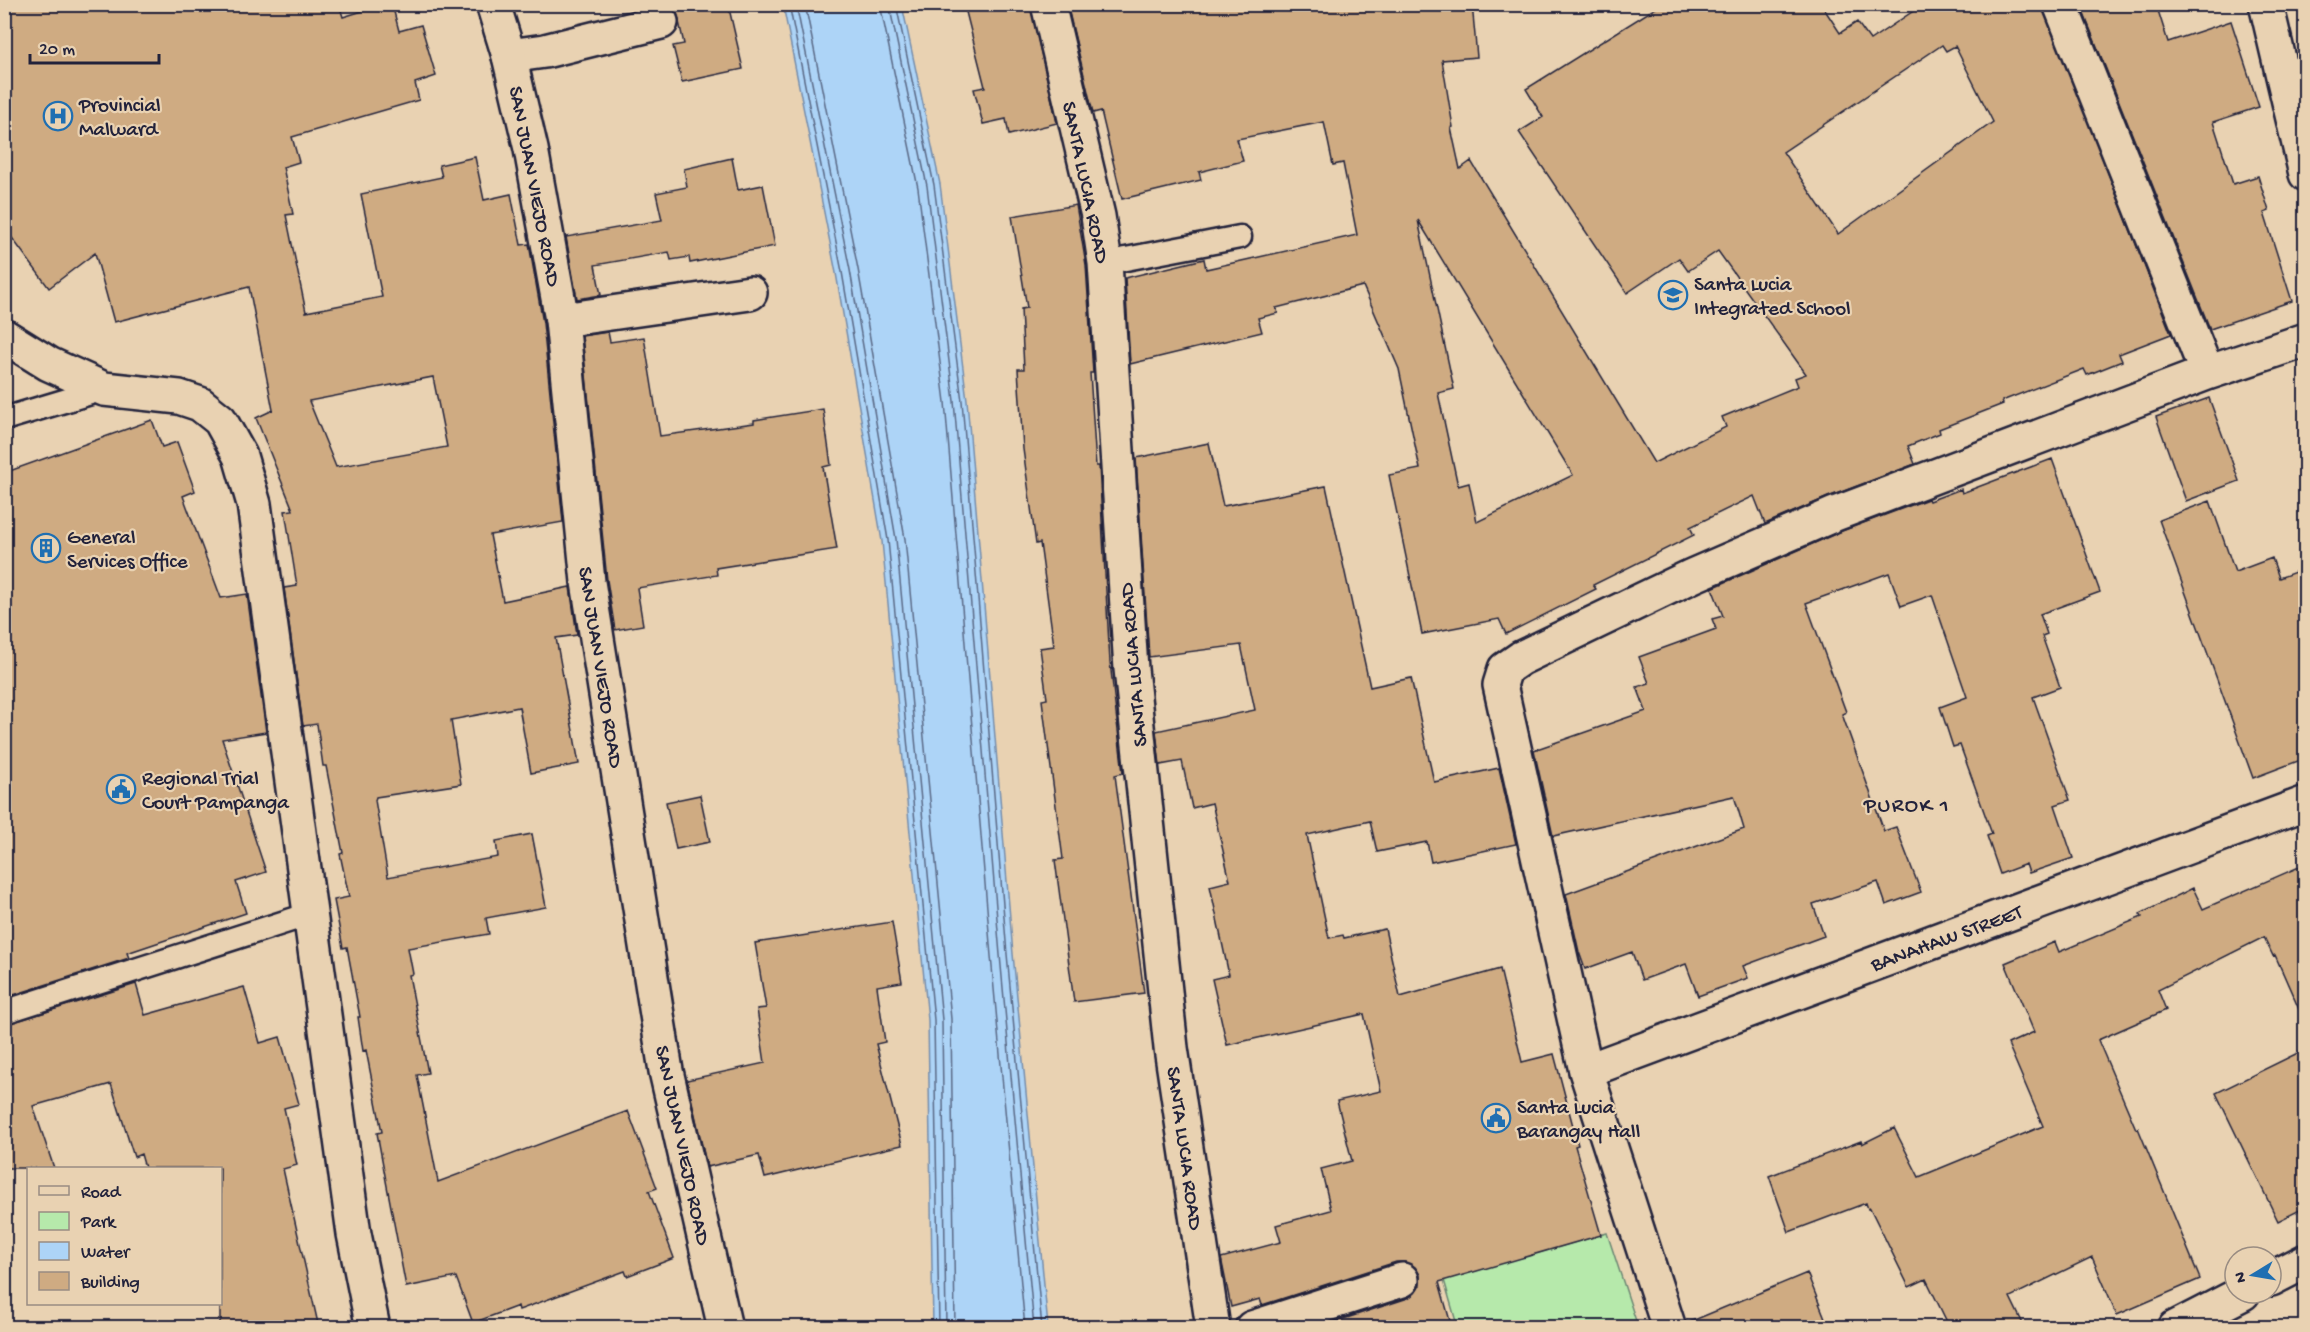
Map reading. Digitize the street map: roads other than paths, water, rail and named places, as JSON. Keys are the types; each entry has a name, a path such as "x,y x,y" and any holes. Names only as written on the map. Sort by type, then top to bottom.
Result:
{"street":[{"name":"SAN JUAN VIEJO ROAD","path":"493,4 509,56 531,149 562,320 588,582 664,1059 725,1328"},
{"name":"SANTA LUCIA ROAD","path":"1048,4 1098,216 1105,262 1131,669 1171,1048 1214,1328"},
{"path":"2060,4 2207,373"},
{"path":"2266,4 2306,174"},
{"path":"509,56 545,51 661,22"},
{"path":"562,320 750,293"},
{"path":"4,336 49,364 104,389 179,397 200,404 220,420 240,456 254,504 354,1234 374,1328"},
{"path":"1669,1328 1586,1071 1500,685 1505,669 1521,658 1692,576 1835,514 2207,373 2306,340"},
{"name":"BANAHAW STREET","path":"1586,1071 2306,803"},
{"path":"2283,1273 2306,1261"},
{"path":"1252,1328 1402,1280"},
{"path":"2175,1328 2223,1303"}],"lane":[{"path":"1105,262 1240,237"},
{"path":"4,419 104,389"},
{"path":"4,1012 310,914"}],"water":[{"path":"783,5 902,5 940,184 967,400 1013,954 1048,1327 933,1327 928,1020 882,541 836,273"}],"place":[{"name":"Provincial Malward","path":"58,116"},
{"name":"Santa Lucia Integrated School","path":"1673,295"},
{"name":"General Services Office","path":"46,548"},
{"name":"Regional Trial Court Pampanga","path":"121,789"},
{"name":"Santa Lucia Barangay Hall","path":"1496,1118"}],"district":[{"name":"PUROK 1","path":"1907,803"}]}
